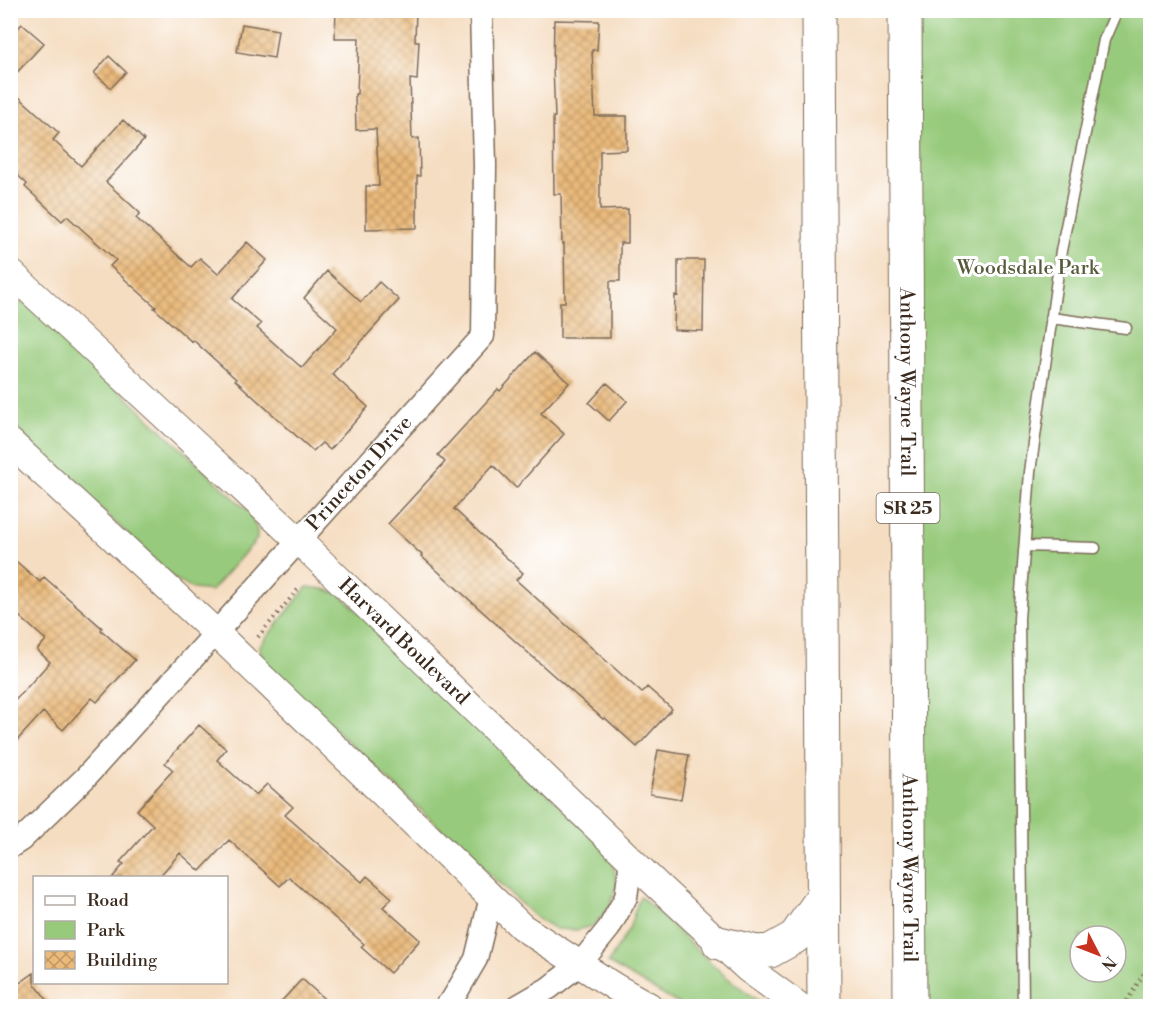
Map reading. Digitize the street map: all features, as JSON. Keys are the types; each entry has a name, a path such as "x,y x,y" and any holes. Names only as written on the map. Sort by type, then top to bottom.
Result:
{"highway":[{"path":"819,10 824,1006"},
{"name":"Anthony Wayne Trail","path":"905,10 910,1006"},
{"path":"720,943 757,952 770,951 795,937 823,897"}],"street":[{"name":"Princeton Drive","path":"10,847 21,840 85,778 483,336 485,165 481,10"},
{"name":"Harvard Boulevard","path":"10,272 299,541 720,943 748,969 799,1006"},
{"path":"10,442 216,633 522,927 615,987 649,1006"},
{"path":"518,1006 549,988 580,964 609,928 626,897 631,860"},
{"path":"446,1006 476,959 491,897"}],"lane":[{"path":"1023,1006 1020,619 1030,472 1061,251 1104,40 1117,10"},
{"path":"1052,318 1126,328"},
{"path":"1025,546 1095,548"}],"path":[{"path":"257,638 299,588"},
{"path":"1124,1006 1150,963"}],"green space":[{"name":"Woodsdale Park","path":"904,11 1150,11 1150,1006 910,1006"},
{"path":"10,299 28,305 249,512 257,530 257,539 211,591 193,589 176,580 11,424"},
{"path":"307,587 324,589 341,595 611,854 617,883 610,906 594,925 578,930 556,929 536,918 265,664 259,647"},
{"path":"640,896 725,976 765,1006 682,1006 608,963 629,929"}],"building":[{"path":"336,10 416,10 415,41 419,41 417,80 410,79 412,139 419,138 420,176 417,176 417,228 366,229 366,186 379,186 376,129 356,130 355,94 357,94 359,38 335,38"},
{"path":"554,20 599,21 597,50 592,50 595,116 627,116 627,150 600,151 600,210 628,209 628,243 620,243 620,281 610,281 610,338 560,338 560,302 565,302 564,243 562,244 561,194 554,194"},
{"path":"22,24 44,43 10,80 10,36"},
{"path":"242,24 278,30 274,58 237,52"},
{"path":"109,56 126,72 111,88 94,73"},
{"path":"10,89 59,133 53,140 81,166 123,120 144,140 106,182 140,213 136,218 191,267 200,258 218,274 247,242 267,260 232,299 261,324 257,328 302,368 337,328 304,298 327,271 361,302 379,282 399,300 332,374 368,407 330,450 322,443 313,451 110,266 116,260 67,216 62,221 25,187 27,184 10,168"},
{"path":"678,260 704,260 703,331 674,330 675,295 678,296"},
{"path":"535,352 569,383 541,413 564,434 516,488 493,465 454,509 523,573 516,580 642,693 647,687 672,709 637,747 525,650 388,524 445,462 438,455"},
{"path":"607,383 627,401 609,421 589,403"},
{"path":"10,556 40,582 44,577 135,660 97,702 92,698 63,730 43,712 10,748 10,706 50,662 37,650 46,640 10,608"},
{"path":"199,725 226,749 217,760 256,795 267,784 293,807 285,815 362,882 367,876 392,898 383,907 420,940 390,973 361,947 364,944 289,877 280,886 229,840 200,871 180,853 160,876 114,876 124,864 120,862 153,825 137,810 173,770 165,763"},
{"path":"658,750 689,755 681,799 650,794"},
{"path":"33,974 33,984 52,1006 10,1006 10,990"},
{"path":"302,979 332,1006 277,1006"}]}
